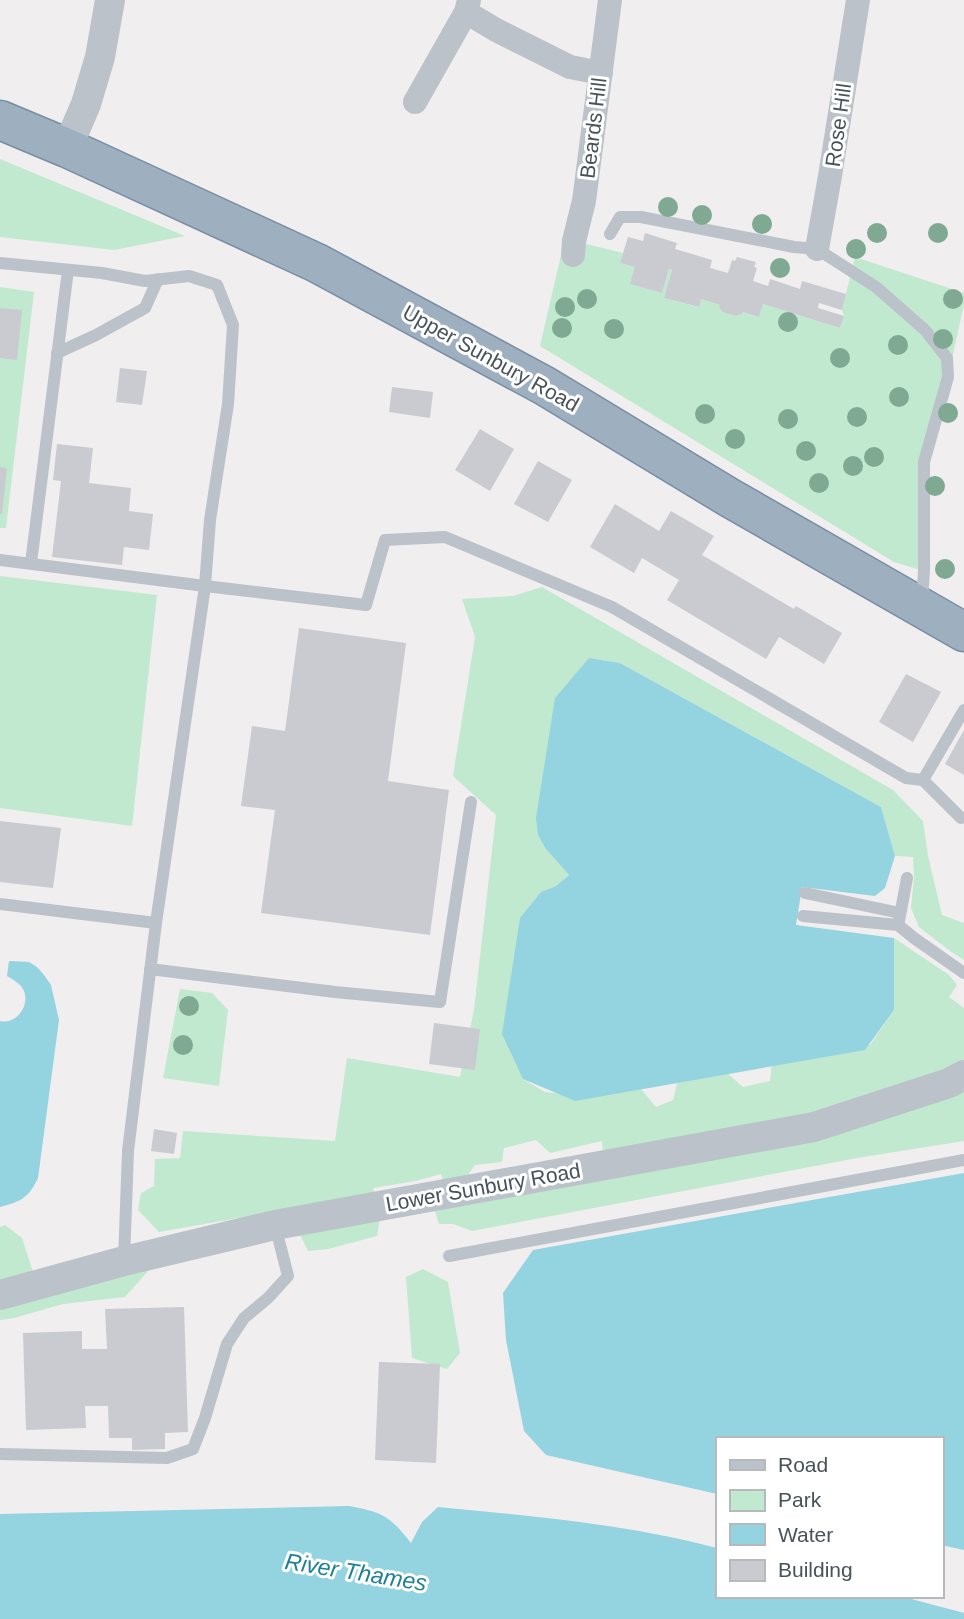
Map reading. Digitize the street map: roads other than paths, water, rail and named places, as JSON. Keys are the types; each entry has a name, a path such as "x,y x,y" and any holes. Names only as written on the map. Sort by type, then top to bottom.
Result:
{"highway":[{"name":"Upper Sunbury Road","path":"0,120 317,263 545,386 730,498 964,632"}],"street":[{"path":"67,148 90,92 100,57 110,0"},
{"name":"Beards Hill","path":"573,255 584,201 610,0"},
{"name":"Rose Hill","path":"817,249 858,0"},
{"path":"415,102 468,6 496,30 570,67 601,73"},
{"name":"Lower Sunbury Road","path":"0,1295 124,1261 275,1225 814,1128 948,1083 964,1075"}],"lane":[{"path":"610,234 620,217 641,217 794,247 817,249 876,287 925,330 947,358 948,377 923,461 924,571 921,608"},
{"path":"0,263 102,272 145,281 189,276 217,285 233,325 228,404 210,520 205,586 156,923 128,1151 124,1261"},
{"path":"31,563 68,270"},
{"path":"57,353 145,308 158,279"},
{"path":"0,560 366,605 386,540 446,537 612,607 906,778 923,780 961,818"},
{"path":"923,780 964,710"},
{"path":"150,969 440,1002 471,802"},
{"path":"899,919 907,878"},
{"path":"805,893 899,919 914,938 964,973"},
{"path":"0,904 156,923"},
{"path":"803,916 899,919"},
{"path":"449,1256 964,1160"},
{"path":"0,1454 167,1458 192,1449 205,1418 227,1344 244,1318 268,1298 288,1276 275,1225"}],"water":[{"path":"589,658 620,663 881,807 895,856 885,888 875,896 802,887 796,925 894,938 894,1010 865,1050 575,1101 523,1079 502,1034 520,918 541,892 556,886 569,875 546,849 538,835 536,818 555,698"},
{"path":"9,961 29,962 44,975 51,985 59,1020 38,1178 31,1191 23,1198 0,1207 0,1021 16,1017 25,1003 21,986 7,976"},
{"path":"964,1173 964,1550 943,1545 943,1437 716,1437 716,1494 546,1455 524,1431 506,1340 503,1293 533,1250"},
{"name":"River Thames","path":"349,1506 370,1511 391,1521 411,1543 422,1522 438,1507 508,1514 648,1533 716,1548 716,1598 908,1598 964,1613 964,1619 0,1619 0,1514"}]}
